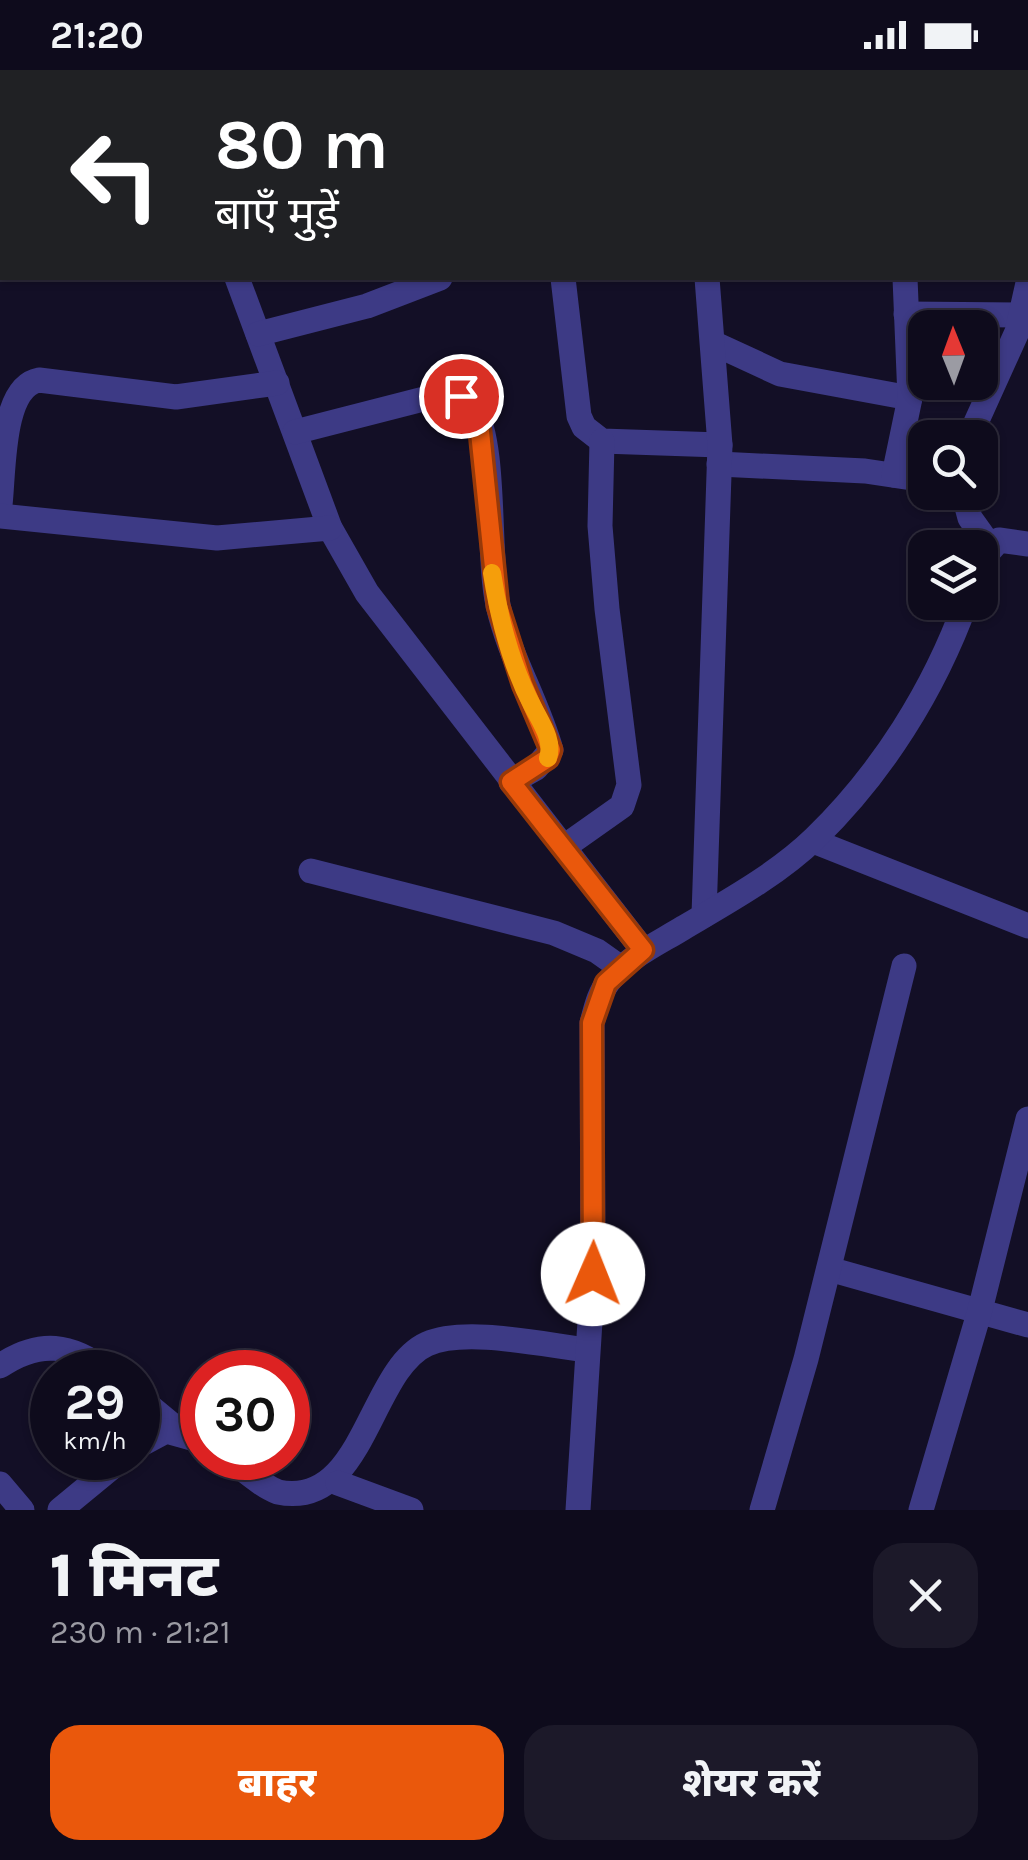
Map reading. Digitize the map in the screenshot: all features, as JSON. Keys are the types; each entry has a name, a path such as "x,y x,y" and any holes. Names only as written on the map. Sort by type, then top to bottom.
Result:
{"street":[{"path":"238,280 330,528 367,593 643,950"},
{"path":"258,334 367,306 435,280"},
{"path":"563,280 579,416 584,428 602,440 908,477"},
{"path":"704,916 720,454 707,280"},
{"path":"904,280 908,356"},
{"path":"977,420 1022,315 1028,283"},
{"path":"906,314 1022,315"},
{"path":"713,343 780,374 908,398"},
{"path":"0,505 11,414 16,393 27,382 39,380 176,397 277,383"},
{"path":"295,432 447,393 461,396 476,412 490,496 498,606 523,684 551,750 548,758 511,782"},
{"path":"894,475 910,400"},
{"path":"564,847 622,806 629,785 601,542 602,440"},
{"path":"0,516 218,538 330,528"},
{"path":"998,542 1028,544"},
{"path":"573,1506 593,1274 592,1023 606,983 643,950 704,916 813,841 902,731 935,674 958,620"},
{"path":"813,841 1028,926"},
{"path":"311,871 554,933 598,951 621,968"},
{"path":"762,1510 829,1269 904,966"},
{"path":"921,1510 980,1310 1028,1119"},
{"path":"829,1269 1028,1325"},
{"path":"261,1480 280,1493 303,1498 338,1483 395,1376 411,1353 428,1344 478,1338 587,1350"},
{"path":"32,1350 69,1350"},
{"path":"0,1366 30,1351"},
{"path":"160,1415 178,1430"},
{"path":"160,1434 178,1430"},
{"path":"60,1510 96,1480"},
{"path":"338,1483 411,1510"},
{"path":"0,1484 22,1510"}],"slow traffic":[{"path":"492,573 516,663 551,750 548,758"}],"route":[{"path":"461,396 476,412 480,432 490,496 492,574 498,606 523,684 551,750 536,768 511,782 643,950 606,983 592,1023 593,1274"}]}
